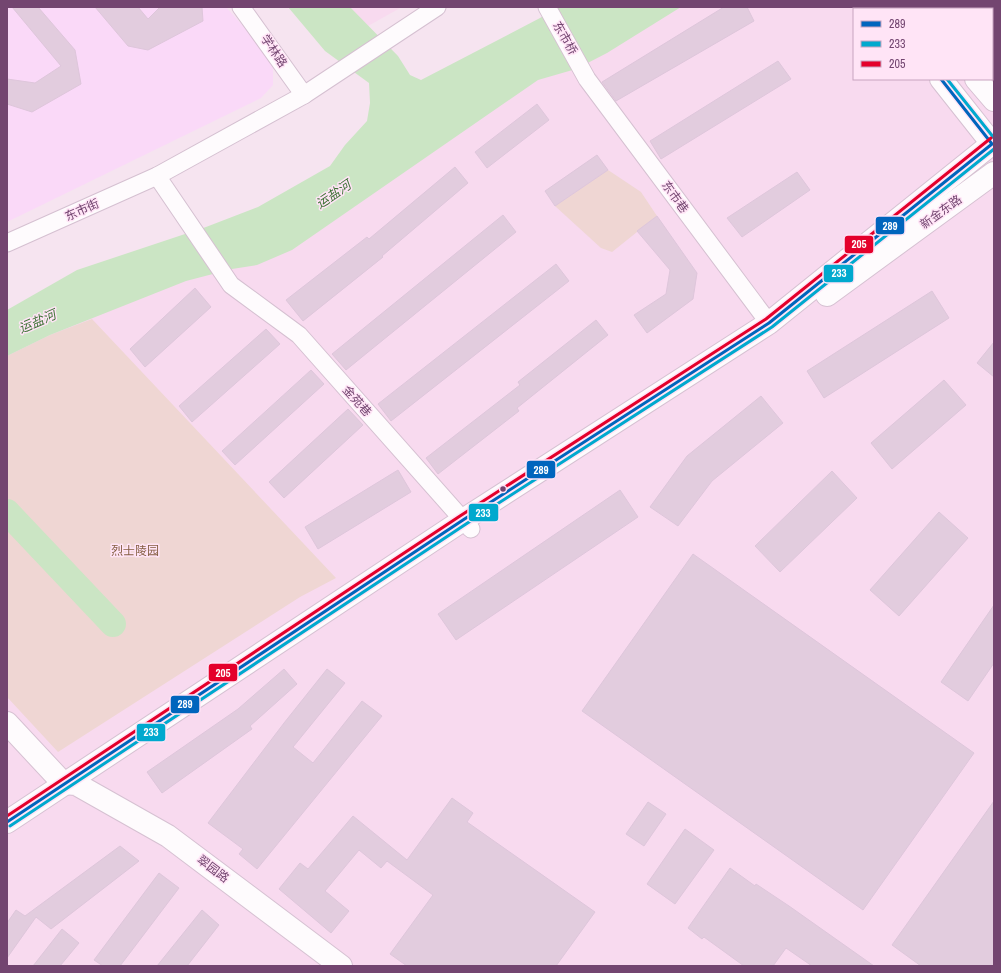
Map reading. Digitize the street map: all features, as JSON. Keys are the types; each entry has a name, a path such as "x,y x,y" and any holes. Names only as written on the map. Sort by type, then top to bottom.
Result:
{"main road":[{"path":"941,80 993,144"},
{"path":"977,80 994,100"},
{"name":"新金东路","path":"7,822 70,784 467,525 769,323 993,144"},
{"name":"新金东路","path":"467,525 774,333 994,173"},
{"name":"翠园路","path":"7,723 70,784 168,836 341,966"},
{"name":"新金东路","path":"7,833 70,784"}],"street":[{"name":"学林路","path":"242,7 304,96"},
{"name":"东市街","path":"7,243 157,176 304,96 381,43 437,7"},
{"name":"东市桥","path":"547,7 583,69"},
{"name":"东市巷","path":"583,69 592,85 769,323"},
{"name":"金苑巷","path":"157,176 231,285 299,335 467,525"}],"shaded area":[{"path":"7,7 226,7 250,34 273,67 273,85 261,98 7,222"},
{"path":"350,7 402,7 368,26"},
{"path":"614,7 994,7 994,966 7,966 7,324 272,215"}],"green space":[{"path":"608,170 641,192 657,216 612,252 601,248 555,206"},
{"name":"烈士陵园","path":"92,319 336,578 300,597 58,752 7,697 7,356 50,335"}],"water":[{"name":"运盐河","path":"288,7 350,7 398,56 410,75 421,80 540,18 557,7 681,7 607,53 576,69 538,80 292,250 257,265 232,269 186,281 50,335 7,356 7,310 77,270 206,227 258,207 330,166 345,145 367,121 370,103 369,83 325,51"}],"building":[{"path":"12,7 38,7 75,50 81,84 32,112 7,104 7,79 35,83 61,66"},
{"path":"95,7 138,7 148,19 160,7 202,7 203,21 148,50 128,46"},
{"path":"724,7 747,7 754,21 616,101 602,82"},
{"path":"778,61 791,79 661,159 650,141"},
{"path":"537,104 549,120 487,168 475,152"},
{"path":"597,155 608,170 555,206 545,191"},
{"path":"455,167 468,183 382,256 383,257 303,321 286,300 367,237 369,239"},
{"path":"797,172 810,190 742,237 727,218"},
{"path":"503,215 516,232 346,370 332,354"},
{"path":"657,216 697,273 693,299 647,333 634,315 666,294 670,270 637,231"},
{"path":"556,264 569,281 391,421 378,404"},
{"path":"195,288 211,307 145,367 130,349"},
{"path":"932,291 949,318 824,398 807,371"},
{"path":"596,320 608,335 517,408 519,411 438,474 426,458 520,385 518,382"},
{"path":"266,329 280,344 192,422 179,406"},
{"path":"994,342 994,377 977,363"},
{"path":"311,370 324,384 235,465 222,451"},
{"path":"944,380 966,405 892,469 871,443"},
{"path":"761,396 783,423 712,481 678,526 650,507 687,456"},
{"path":"348,409 363,425 284,498 269,482"},
{"path":"398,470 411,492 318,549 305,527"},
{"path":"832,471 857,498 780,572 755,546"},
{"path":"620,490 638,517 456,640 438,614"},
{"path":"939,512 968,538 899,616 870,590"},
{"path":"693,554 974,753 863,910 582,711"},
{"path":"994,605 994,663 968,701 941,682"},
{"path":"284,669 297,684 250,726 252,729 162,793 147,772 238,709"},
{"path":"327,669 345,683 293,747 313,763 362,701 382,716 257,869 239,854 243,849 208,823"},
{"path":"452,798 473,813 467,822 595,912 556,966 407,966 390,954 433,895 387,861 381,868 359,850 325,891 349,911 331,933 279,889 300,863 308,869 353,816 407,860"},
{"path":"994,801 994,966 921,966 892,945"},
{"path":"648,802 666,814 644,846 626,834"},
{"path":"685,829 714,850 675,904 647,884"},
{"path":"120,846 139,861 51,929 36,917 7,958 7,923 16,910 25,916"},
{"path":"730,868 755,886 756,884 789,906 874,966 812,966 786,948 773,966 744,966 704,937 702,939 688,928"},
{"path":"159,873 179,888 120,966 103,966 94,960"},
{"path":"202,910 219,925 187,966 157,966"},
{"path":"62,929 79,943 60,966 33,966"}],"waterway":[{"path":"7,512 113,624"}],"transit line":[{"name":"289","path":"7,822 463,520 769,323 992,144 942,80"},
{"name":"233","path":"948,80 994,138"},
{"name":"205","path":"7,816 460,516 766,319 991,138"},
{"name":"233","path":"10,826 466,524 772,327 994,149"}]}
